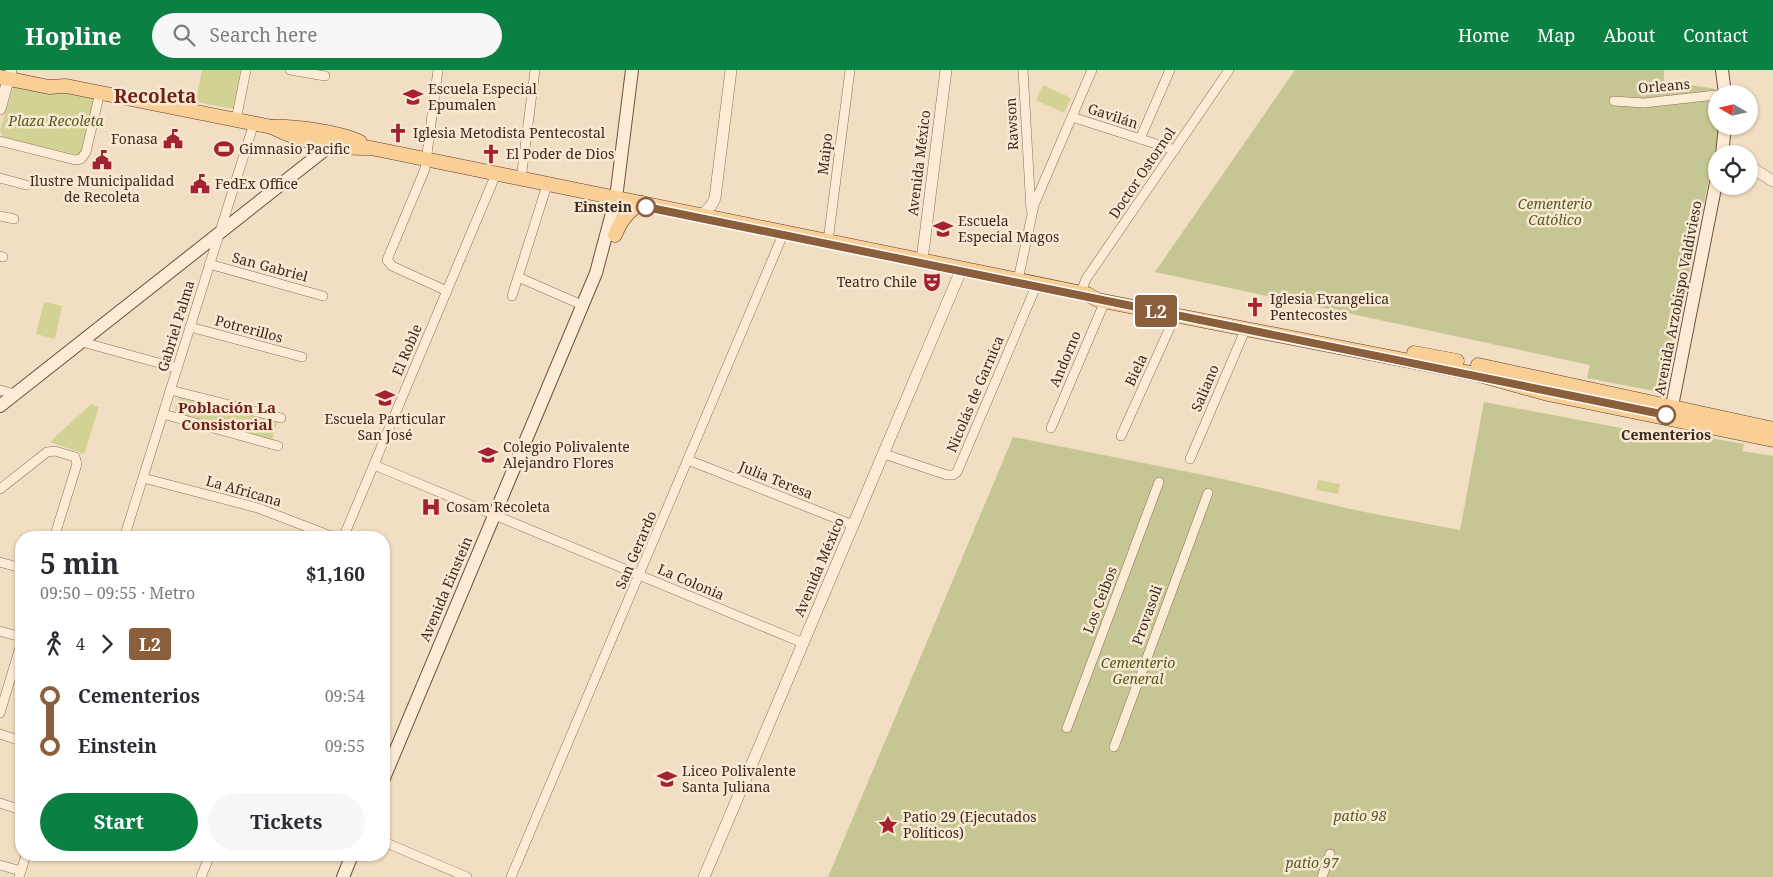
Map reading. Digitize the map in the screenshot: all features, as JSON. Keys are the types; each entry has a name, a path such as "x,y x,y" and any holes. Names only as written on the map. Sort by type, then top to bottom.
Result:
{"main road":[{"path":"616,198 632,70"},
{"path":"1722,70 1724,85"},
{"path":"6,75 51,78 66,86 272,127 288,126 337,140 355,140 371,148 427,160 1084,293 1105,301 1476,374 1535,391 1773,429"},
{"path":"0,406 218,236 337,140"},
{"name":"Avenida Arzobispo Valdivieso","path":"1671,413 1714,195"},
{"name":"Avenida Einstein","path":"596,273 609,252 615,235 618,215 616,198"},
{"name":"Avenida Einstein","path":"390,764 596,273 616,198"},
{"path":"615,235 625,216 642,203"},
{"path":"1084,293 1100,292 1468,364 1671,413 1773,440"},
{"path":"343,877 350,861"}],"street":[{"path":"236,120 246,70"},
{"path":"290,70 325,76"},
{"path":"438,70 427,160 387,260 392,266 447,291"},
{"path":"521,179 535,70"},
{"path":"700,215 712,205 715,198 731,70"},
{"name":"Maipo","path":"828,241 850,70"},
{"name":"Avenida México","path":"922,260 946,70"},
{"name":"Rawson","path":"1023,70 1031,215"},
{"path":"1018,280 1031,215 1092,70"},
{"path":"1140,139 1170,70"},
{"name":"Doctor Ostornol","path":"1084,293 1086,279 1229,70"},
{"path":"0,109 6,75"},
{"path":"0,141 79,160 86,152 100,92"},
{"name":"Orleans","path":"1614,101 1644,103 1708,96"},
{"name":"Gavilán","path":"1072,117 1174,150"},
{"name":"Gabriel Palma","path":"126,531 254,123"},
{"path":"1758,172 1773,181"},
{"name":"El Roble","path":"346,531 496,174"},
{"path":"1029,176 1039,180 1045,179"},
{"path":"0,178 26,185"},
{"path":"512,296 547,185"},
{"path":"715,198 719,214 724,220"},
{"path":"0,216 14,219"},
{"name":"San Gerardo","path":"511,877 784,232"},
{"name":"San Gabriel","path":"209,264 323,296"},
{"name":"Avenida México","path":"704,877 962,268"},
{"path":"518,277 582,306"},
{"name":"Nicolás de Garnica","path":"884,454 947,475 953,475 957,472 1037,284"},
{"name":"Andorno","path":"1051,428 1105,301"},
{"name":"Biela","path":"1121,436 1176,314"},
{"name":"Potrerillos","path":"190,327 302,357"},
{"name":"Saliano","path":"1190,459 1246,328"},
{"path":"82,342 177,368"},
{"path":"0,390 15,394"},
{"path":"170,390 281,418"},
{"path":"163,414 278,446"},
{"path":"0,489 47,452 55,451 77,459 56,531"},
{"name":"Julia Teresa","path":"688,460 853,525"},
{"name":"La Colonia","path":"374,465 803,643"},
{"name":"La Africana","path":"143,478 258,508 318,531"},
{"name":"Los Ceibos","path":"1066,728 1159,482"},
{"name":"Provasoli","path":"1114,747 1208,493"},
{"path":"0,562 15,566"},
{"path":"0,631 15,635"},
{"path":"0,713 15,664"},
{"path":"0,734 15,739"},
{"path":"0,803 15,808"},
{"path":"390,845 466,877"},
{"path":"1322,877 1330,854"},
{"path":"0,865 20,874 24,861"},
{"path":"201,877 208,861"}],"green space":[{"path":"202,70 242,70 234,109 196,102"},
{"name":"Cementerio Católico","path":"1295,70 1664,70 1664,81 1708,88 1708,135 1718,135 1716,145 1708,145 1708,184 1664,393 1587,378 1590,365 1155,272"},
{"name":"Plaza Recoleta","path":"19,85 95,99 83,151 79,155 3,138 0,130 13,88"},
{"path":"1043,85 1071,98 1064,113 1036,100"},
{"path":"44,302 62,306 55,339 36,334"},
{"path":"180,393 278,419 272,440 174,413"},
{"name":"Cementerio General","path":"1484,402 1647,433 1675,437 1677,432 1744,444 1742,451 1773,456 1773,877 828,877 1013,437 1223,479 1359,511 1460,530"},
{"path":"91,404 99,407 84,454 50,442"},
{"path":"1318,480 1340,484 1338,494 1316,490"}],"metro line":[{"name":"L2","path":"646,207 1666,415"}],"place":[{"name":"Escuela Especial Epumalen","path":"413,97"},
{"name":"Iglesia Metodista Pentecostal","path":"398,133"},
{"name":"Fonasa","path":"173,139"},
{"name":"Gimnasio Pacific","path":"224,149"},
{"name":"El Poder de Dios","path":"491,154"},
{"name":"Ilustre Municipalidad de Recoleta","path":"102,160"},
{"name":"FedEx Office","path":"200,184"},
{"name":"Einstein","path":"646,207"},
{"name":"Escuela Especial Magos","path":"943,229"},
{"name":"Teatro Chile","path":"932,282"},
{"name":"Iglesia Evangelica Pentecostes","path":"1255,307"},
{"name":"Escuela Particular San José","path":"385,398"},
{"name":"Cementerios","path":"1666,415"},
{"name":"Colegio Polivalente Alejandro Flores","path":"488,455"},
{"name":"Cosam Recoleta","path":"431,507"},
{"name":"Liceo Polivalente Santa Juliana","path":"667,779"},
{"name":"Patio 29 (Ejecutados Políticos)","path":"888,825"}],"district":[{"name":"Recoleta","path":"155,96"},
{"name":"Población La Consistorial","path":"227,416"}],"park label":[{"name":"patio 98","path":"1360,816"},
{"name":"patio 97","path":"1312,863"}]}
